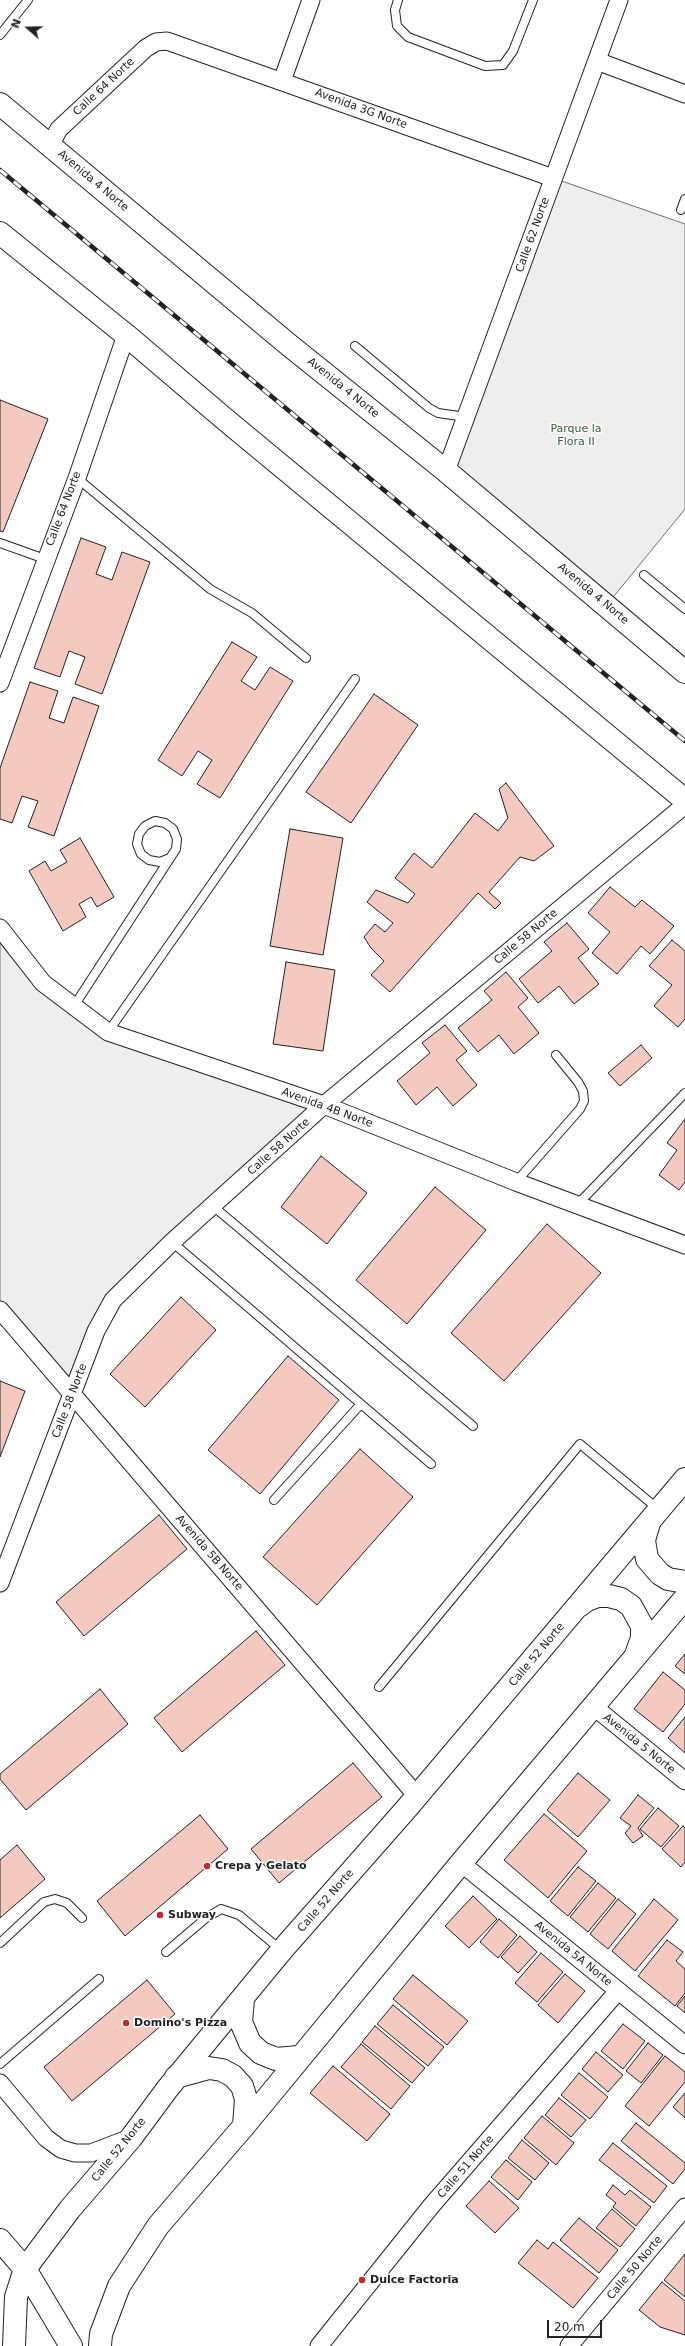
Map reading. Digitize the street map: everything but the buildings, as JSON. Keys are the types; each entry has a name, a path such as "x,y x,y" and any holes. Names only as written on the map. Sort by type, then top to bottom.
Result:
{"main road":[{"name":"Avenida 4 Norte","path":"0,104 289,345 446,471 685,672"},
{"path":"0,233 126,335 227,421 685,800"},
{"name":"Calle 52 Norte","path":"14,2346 16,2297 25,2269 70,2209 131,2138 176,2077 243,1999 282,1950 418,1796 685,1478"},
{"path":"654,1516 644,1540 648,1559 660,1574 668,1579 685,1582"},
{"path":"577,1608 587,1600 598,1596 621,1599 631,1606 640,1621 642,1638 633,1659"},
{"path":"100,2346 101,2334 119,2286 137,2255 158,2226 244,2126 299,2057 460,1863 685,1598"},
{"path":"243,1999 240,2022 250,2043 261,2053 276,2059 299,2057"},
{"path":"176,2077 208,2068 222,2070 233,2076 242,2086 246,2099 244,2126"},
{"path":"0,2240 25,2269 71,2346"}],"street":[{"path":"282,80 311,0"},
{"name":"Calle 62 Norte","path":"446,471 619,0"},
{"name":"Avenida 3G Norte","path":"168,41 282,80 553,178"},
{"name":"Calle 64 Norte","path":"50,145 59,130 146,48 156,42 168,41"},
{"path":"597,62 685,94"},
{"name":"Calle 64 Norte","path":"0,683 45,559 77,478 126,335"},
{"name":"Calle 58 Norte","path":"0,1583 96,1331 113,1300 172,1242 214,1206 324,1105 685,805"},
{"name":"Avenida 4B Norte","path":"0,928 43,983 108,1032 324,1105 516,1182 685,1245"},
{"name":"Avenida 5B Norte","path":"0,1310 418,1796"},
{"name":"Avenida 5 Norte","path":"593,1706 685,1781"},
{"name":"Avenida 5A Norte","path":"460,1863 685,2044"},
{"name":"Calle 51 Norte","path":"319,2346 432,2205 618,1991"},
{"path":"0,2083 46,2138 61,2149 76,2153 91,2153 131,2138"},
{"name":"Calle 50 Norte","path":"569,2346 685,2207"}],"lane":[{"path":"0,35 28,0"},
{"path":"398,0 395,10 397,26 408,37 485,66 503,65 513,51 533,0"},
{"path":"681,210 685,199"},
{"path":"355,346 429,408 438,412 466,417"},
{"path":"77,478 210,589 252,613 306,658"},
{"path":"0,543 45,559"},
{"path":"644,575 685,609"},
{"path":"108,1032 355,679"},
{"path":"74,1006 176,849 177,839 174,829 165,823 155,821 145,826 139,834 137,844 141,854 150,860 160,862 170,858 176,849"},
{"path":"516,1182 580,1109 584,1101 583,1091 578,1082 556,1055"},
{"path":"578,1204 685,1093"},
{"path":"214,1206 473,1426"},
{"path":"172,1242 360,1405 431,1464"},
{"path":"274,1500 360,1405"},
{"path":"379,1687 580,1444 654,1516"},
{"path":"0,1943 44,1902 55,1899 67,1903 82,1918"},
{"path":"166,1952 206,1918 221,1909 239,1915 282,1950"},
{"path":"0,2064 99,1979"}],"green space":[{"name":"Parque la Flora II","path":"553,178 685,224 685,509 606,606 446,471"},
{"path":"0,928 43,983 108,1032 324,1105 113,1300 73,1394 0,1310"}],"railway":[{"path":"0,170 685,741"}],"place":[{"name":"Crepa y Gelato","path":"207,1866"},
{"name":"Subway","path":"160,1915"},
{"name":"Domino's Pizza","path":"126,2023"},
{"name":"Dulce Factoria","path":"362,2280"}]}
